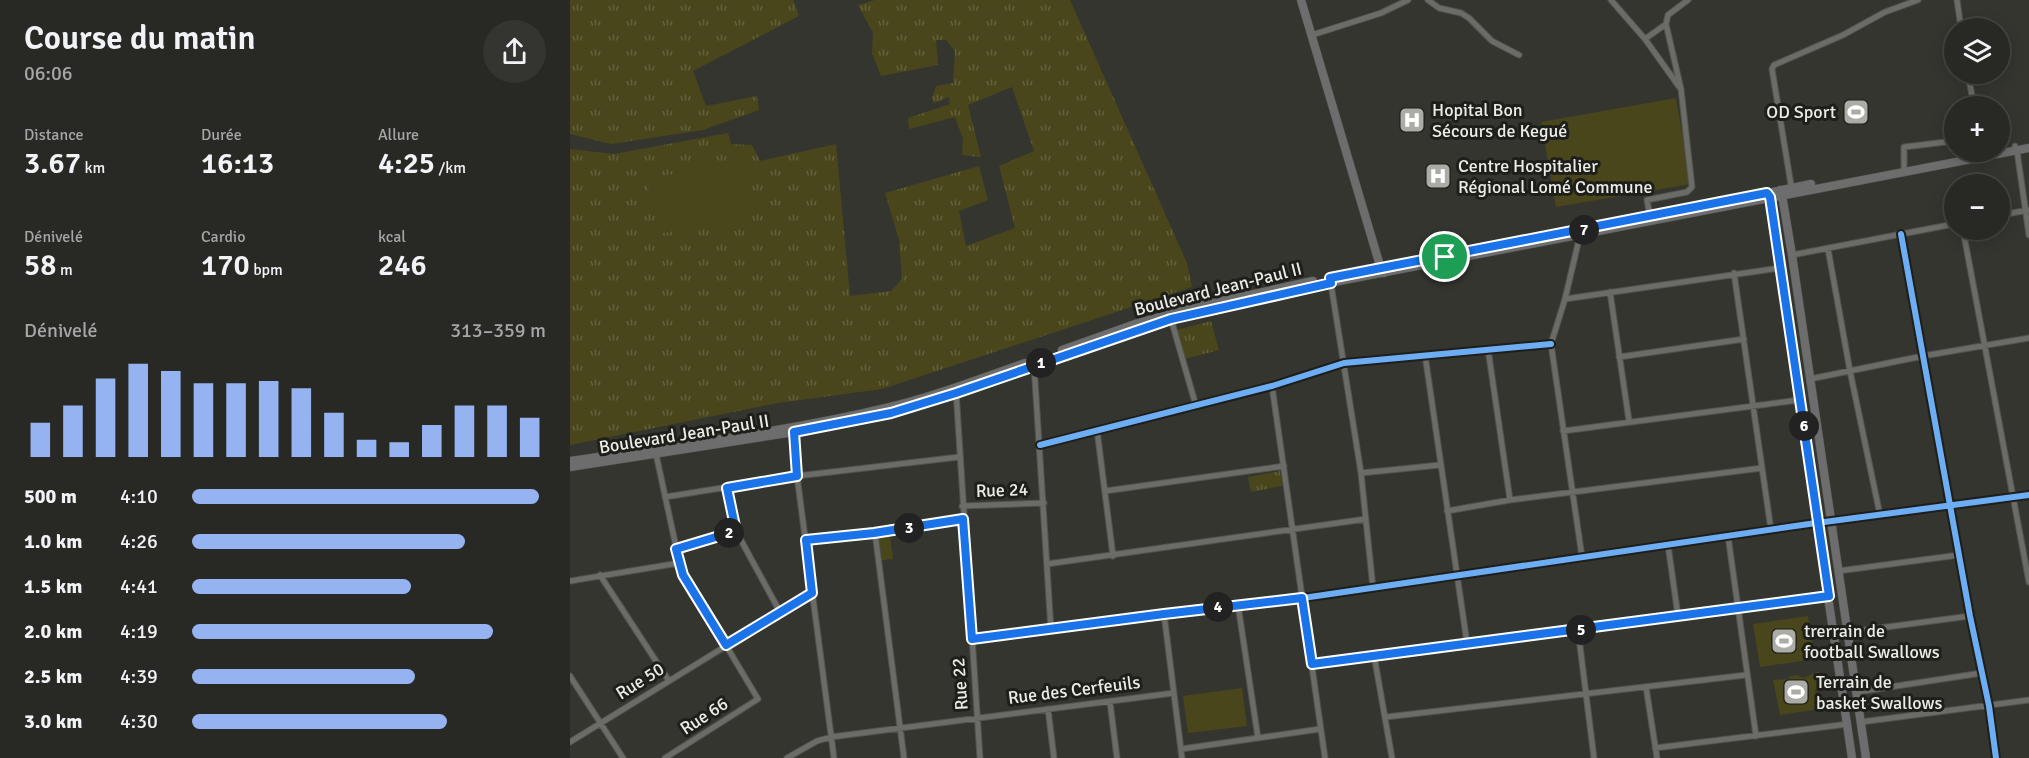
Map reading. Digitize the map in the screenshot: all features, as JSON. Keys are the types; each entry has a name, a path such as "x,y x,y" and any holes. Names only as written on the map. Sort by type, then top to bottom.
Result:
{"main road":[{"path":"1301,0 1382,271"},
{"name":"Boulevard Jean-Paul II","path":"1792,190 2029,144"},
{"name":"Boulevard Jean-Paul II","path":"2010,148 2029,148"},
{"name":"Boulevard Jean-Paul II","path":"1382,271 1650,216 1781,193 1944,160"},
{"path":"1781,193 1849,632 1866,758"},
{"path":"1769,195 1852,758"},
{"name":"Boulevard Jean-Paul II","path":"570,467 794,432 891,413 1138,322 1199,306 1580,235 1769,195"},
{"name":"Boulevard Jean-Paul II","path":"570,461 800,426 885,408 956,390 1171,319 1330,280"}],"street":[{"path":"1312,35 1381,13 1408,0"},
{"path":"1428,0 1439,8 1461,13 1492,41 1519,55"},
{"path":"1611,0 1645,39 1681,89"},
{"path":"1650,216 1647,200 1687,192 1692,187 1681,89 1666,24 1668,15 1689,0"},
{"path":"1792,190 1772,69 1774,64 1843,34 1885,12 1918,0"},
{"path":"1957,0 1960,18"},
{"path":"1645,39 1666,24"},
{"path":"1904,167 1904,147 1944,142"},
{"path":"2016,148 2029,235"},
{"path":"2010,213 2027,210"},
{"path":"1792,255 1944,226"},
{"path":"1901,234 1970,616 1989,706 1996,758"},
{"path":"1580,235 1565,299 1551,344 1582,557"},
{"path":"1965,240 2029,582"},
{"path":"1828,249 1850,371 1880,515"},
{"path":"1565,299 1780,268"},
{"path":"1734,273 1771,530"},
{"path":"1330,280 1361,473 1373,588"},
{"path":"1610,292 1629,422"},
{"path":"1171,319 1196,406"},
{"path":"1810,379 1923,356 2029,338"},
{"path":"1619,357 1744,339"},
{"path":"1040,445 1272,386 1344,363 1551,344"},
{"path":"1488,349 1510,500"},
{"path":"1425,355 1467,643"},
{"path":"1034,365 1051,630"},
{"path":"1272,386 1325,758"},
{"name":"Rue 22","path":"956,390 980,758"},
{"path":"1563,431 1800,400"},
{"path":"1098,430 1113,556"},
{"path":"794,432 797,476 834,758"},
{"path":"656,454 683,575 726,645"},
{"path":"665,497 797,476 959,457"},
{"path":"1361,473 1440,465"},
{"path":"1106,491 1284,466"},
{"path":"1447,511 1510,500 1762,468"},
{"path":"727,488 736,531 780,612"},
{"path":"972,639 1302,598 2029,495"},
{"name":"Rue 24","path":"962,506 1044,503"},
{"path":"806,540 874,533 963,519"},
{"path":"1047,564 1366,519"},
{"path":"676,549 736,531"},
{"path":"874,533 904,758"},
{"path":"1728,536 1756,736"},
{"path":"1668,545 1678,616"},
{"path":"1839,572 1959,555"},
{"path":"570,581 679,563"},
{"path":"600,575 669,681"},
{"name":"Rue 50","path":"570,742 812,593"},
{"path":"1312,664 1829,596"},
{"path":"1238,605 1258,738"},
{"path":"1164,614 1182,758"},
{"path":"1849,632 1970,616"},
{"path":"1578,630 1594,758"},
{"name":"Rue 66","path":"665,758 758,699 726,645"},
{"path":"1374,656 1392,758"},
{"path":"1857,692 1982,673"},
{"path":"1386,717 1746,675"},
{"path":"570,676 623,758"},
{"path":"1646,687 1657,758"},
{"name":"Rue des Cerfeuils","path":"787,758 817,741 831,737 1174,693"},
{"path":"1861,722 2029,700"},
{"path":"1110,702 1117,758"},
{"path":"1048,709 1054,758"},
{"path":"1655,748 1848,724"},
{"path":"1181,749 1320,729"}],"green space":[{"path":"570,0 793,0 799,16 693,71 706,106 757,96 759,110 703,130 611,144 570,134"},
{"path":"875,0 1070,0 1187,263 1192,287 882,389 778,403 570,445 570,149 614,154 728,133 731,144 752,145 760,161 836,144 850,296 891,291 902,279 899,240 885,193 979,166 988,200 959,211 966,246 1015,228 999,166 1034,151 1012,87 968,105 981,157 962,155 963,139 955,117 909,129 908,118 950,104 949,97 934,103 932,98 936,86 953,83 955,51 946,40 936,40 938,65 881,76 872,53 873,33 858,5"},
{"path":"1676,98 1691,184 1556,207 1541,122"},
{"path":"746,160 757,215 658,234 647,179"},
{"path":"1211,321 1219,350 1184,359 1176,330"},
{"path":"1280,471 1282,486 1251,492 1248,477"},
{"path":"890,536 893,559 882,560 879,537"},
{"name":"trerrain de football Swallows","path":"1808,616 1815,659 1760,667 1753,624"},
{"name":"Terrain de basket Swallows","path":"1819,671 1819,686 1815,690 1819,709 1780,715 1773,680 1789,679 1790,676 1797,675 1803,678"},
{"path":"1242,688 1247,726 1188,733 1183,696"}],"cycle path":[{"path":"1901,234 1970,616 1989,706 1996,758"},
{"path":"1040,445 1272,386 1344,363 1551,344"},
{"path":"972,639 1303,598 1809,524 2029,495"}],"place":[{"name":"OD Sport","path":"1856,112"},
{"name":"Hopital Bon Sécours de Kegué","path":"1412,120"},
{"name":"Centre Hospitalier Régional Lomé Commune","path":"1438,176"},
{"name":"trerrain de football Swallows","path":"1784,641"},
{"name":"Terrain de basket Swallows","path":"1796,692"}],"route":[{"path":"1767,193 1770,197 1829,596 1312,664 1302,598 972,639 963,519 874,533 806,540 812,593 726,645 683,575 676,549 736,531 727,488 797,476 794,432 891,413 1171,319 1331,283 1330,278 1445,257 1767,193"}]}
